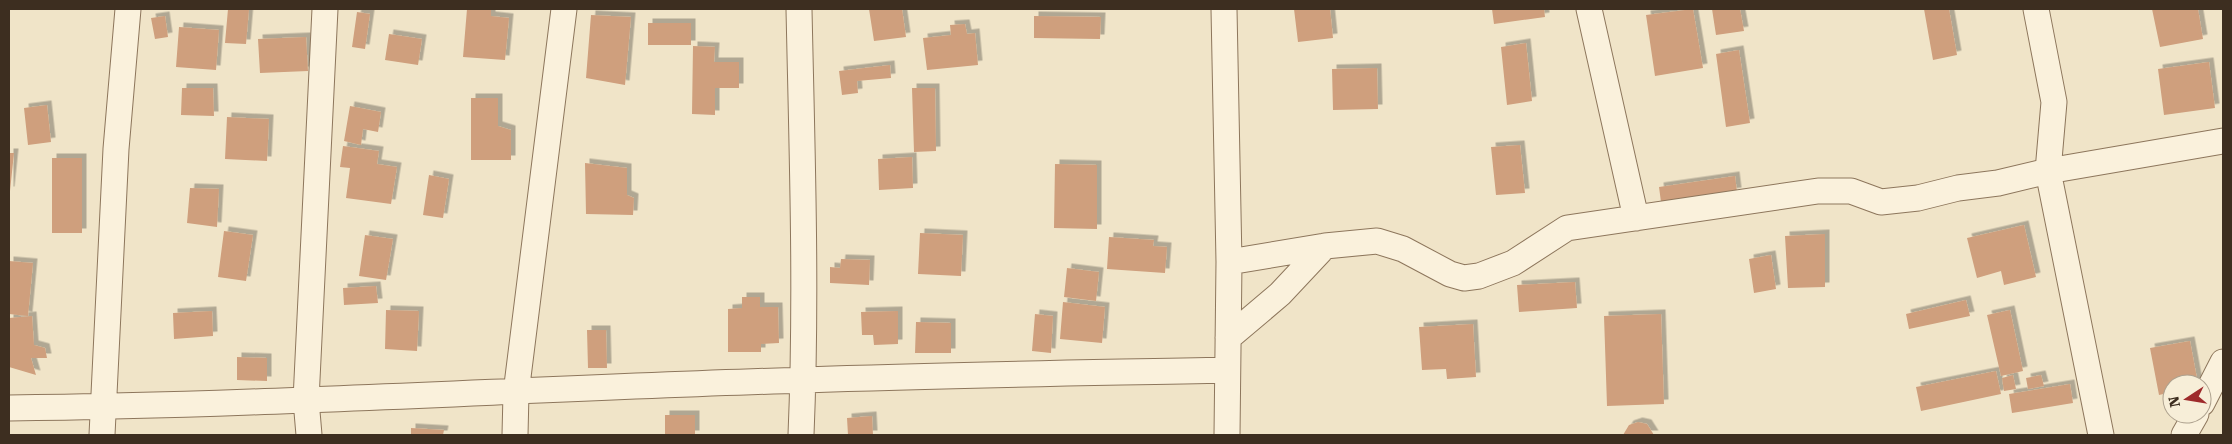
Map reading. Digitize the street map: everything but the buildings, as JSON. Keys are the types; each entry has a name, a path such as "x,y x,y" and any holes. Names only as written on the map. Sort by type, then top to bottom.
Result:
{"street":[{"path":"102,435 116,149 128,9"},
{"path":"309,435 306,400 325,9"},
{"path":"515,435 516,393 564,9"},
{"path":"798,9 803,169 804,380 801,435"},
{"path":"1224,9 1229,262 1227,435"},
{"path":"1589,9 1636,218"},
{"path":"2036,9 2054,102 2048,171 2101,435"},
{"path":"1229,262 1325,246 1377,241 1390,244 1450,274 1464,278 1479,276 1513,263 1567,228 1818,191 1851,191 1881,202 1918,198 1958,188 1998,183 2048,171 2223,141"},
{"path":"1228,338 1280,294 1325,246"},
{"path":"2212,383 2223,362"},
{"path":"9,408 104,407 516,393 804,380 1227,370"},
{"path":"2184,435 2190,424"}]}
